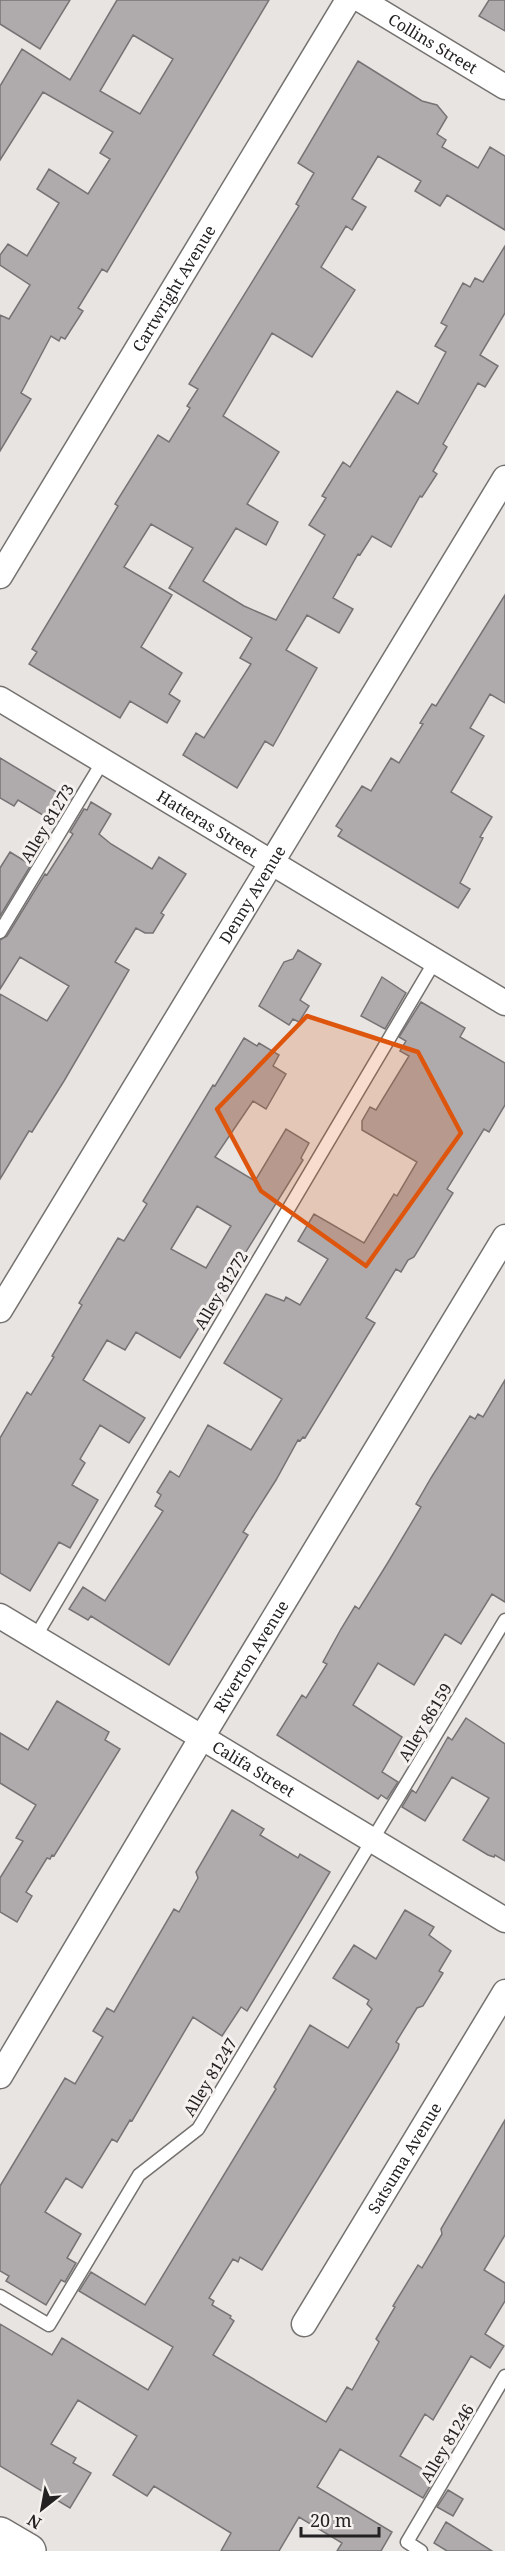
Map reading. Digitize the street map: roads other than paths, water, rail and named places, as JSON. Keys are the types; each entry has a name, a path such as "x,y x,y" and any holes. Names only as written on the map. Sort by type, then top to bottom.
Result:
{"main road":[{"path":"0,2534 29,2551"}],"street":[{"name":"Cartwright Avenue","path":"0,576 348,0"},
{"name":"Collins Street","path":"361,0 505,87"},
{"name":"Denny Avenue","path":"0,1310 505,478"},
{"name":"Hatteras Street","path":"0,699 505,1003"},
{"name":"Riverton Avenue","path":"0,2076 505,1237"},
{"name":"Califa Street","path":"0,1616 505,1920"},
{"name":"Satsuma Avenue","path":"304,2324 505,1992"}],"lane":[{"name":"Alley 81273","path":"0,932 103,762"},
{"name":"Alley 81272","path":"36,1636 435,961"},
{"name":"Alley 86159","path":"373,1842 505,1620"},
{"name":"Alley 81247","path":"0,2296 49,2325 139,2175 198,2129 373,1842"},
{"name":"Alley 81246","path":"421,2551 407,2542 505,2376"}]}
